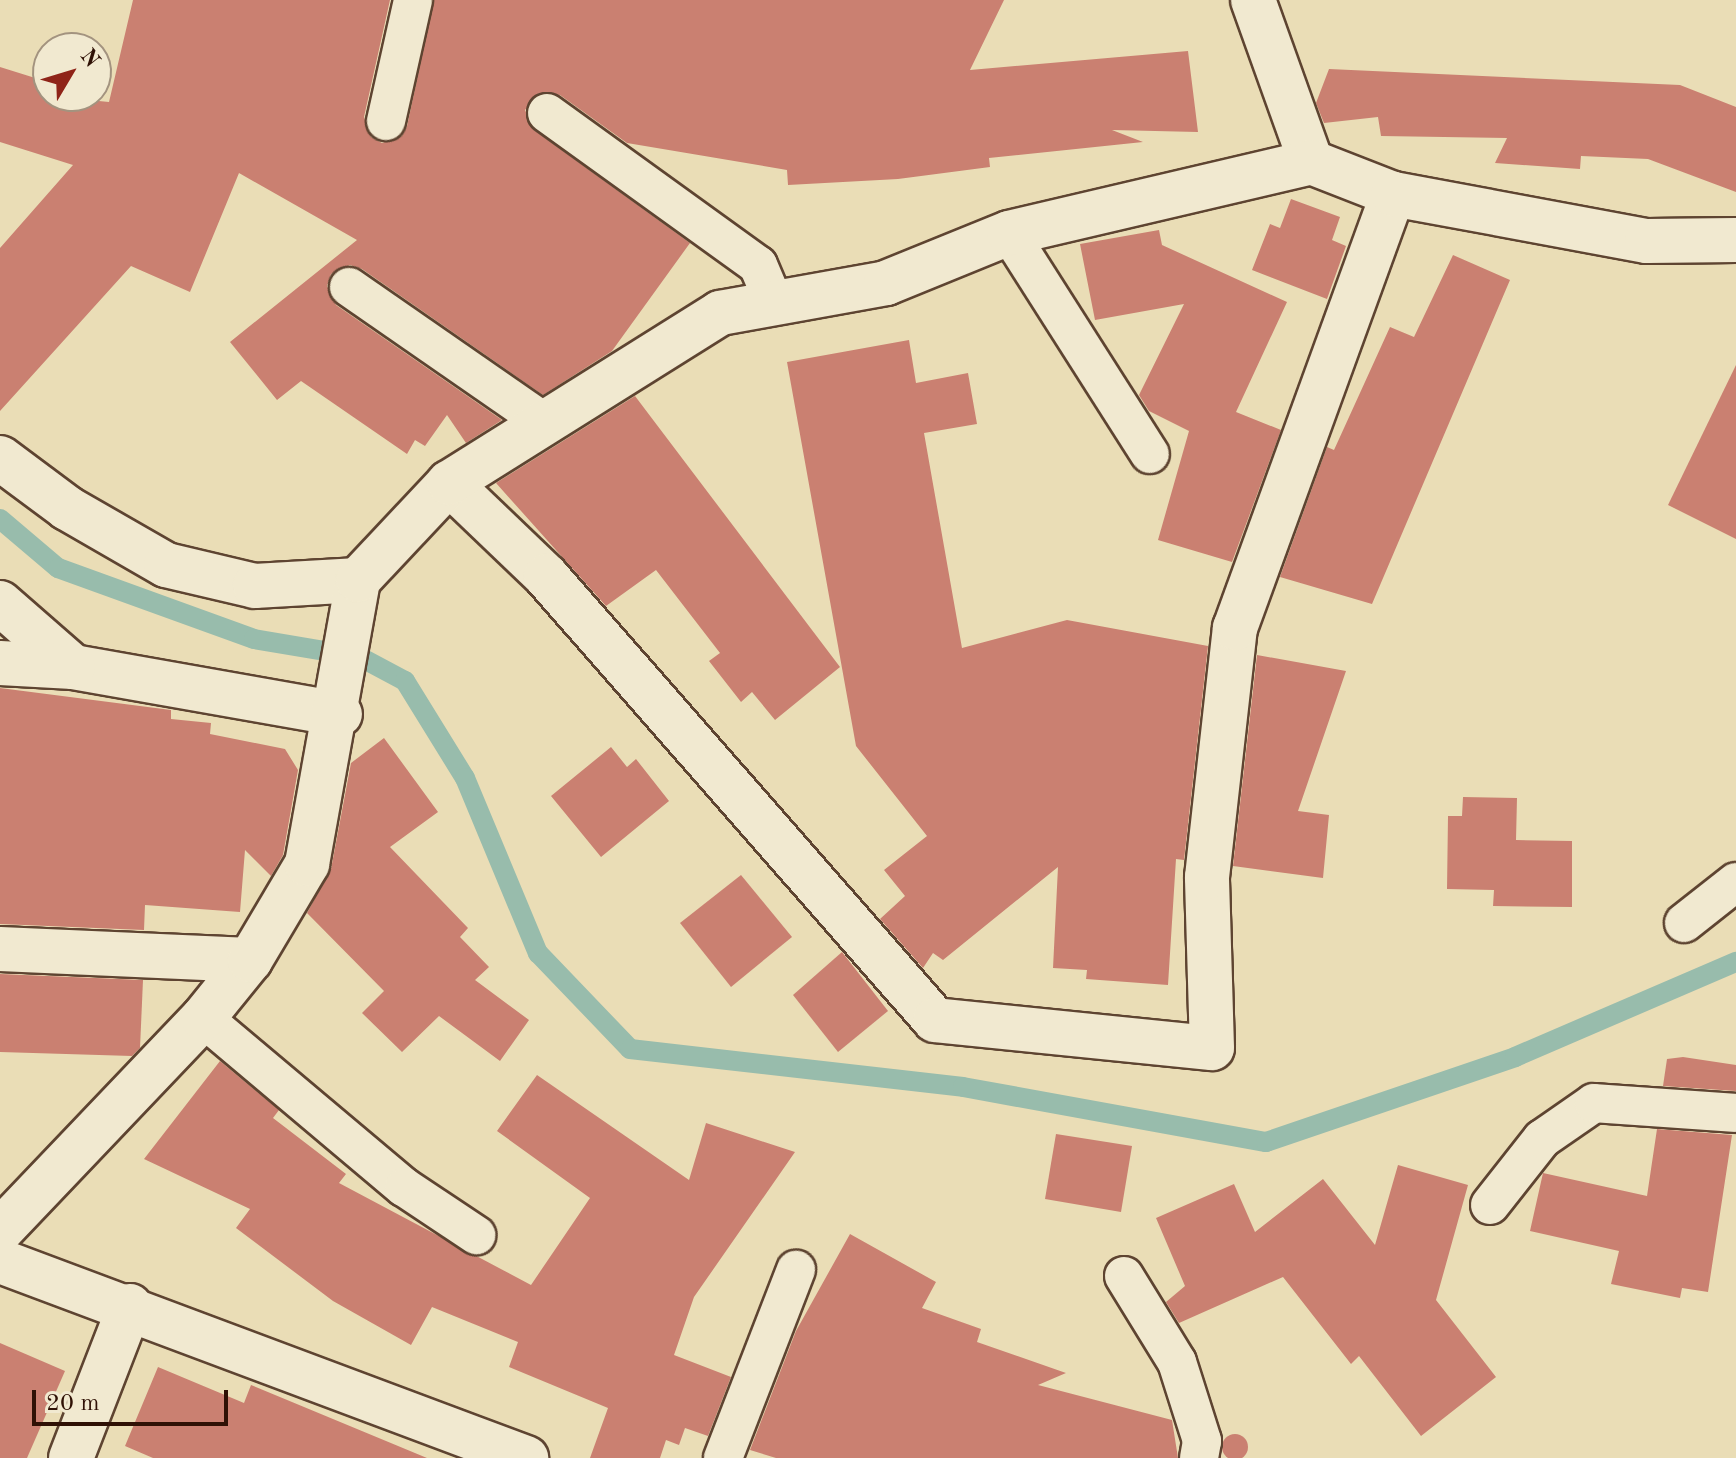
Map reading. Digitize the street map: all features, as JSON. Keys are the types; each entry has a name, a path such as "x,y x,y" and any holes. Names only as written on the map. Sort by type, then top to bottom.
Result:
{"street":[{"path":"1253,0 1311,162"},
{"path":"0,1231 203,1018 250,960 307,864 342,698 356,594 449,483 541,420 720,313 772,298 886,283 1009,233 1311,162 1393,194 1647,241 1736,240"},
{"path":"449,483 546,576 935,1020 1212,1048 1207,877 1235,628 1393,194"},
{"path":"0,458 67,508 166,565 255,586 356,594"},
{"path":"0,603 73,667"},
{"path":"0,663 73,667 342,698"},
{"path":"0,949 250,960"},
{"path":"0,1261 130,1306 513,1456"},
{"path":"71,1458 130,1306"}],"lane":[{"path":"386,121 413,0"},
{"path":"547,113 758,265 772,298"},
{"path":"1009,233 1150,454"},
{"path":"349,287 541,420"},
{"path":"1684,923 1736,882"},
{"path":"203,1018 404,1187 476,1235"},
{"path":"1490,1205 1542,1139 1594,1103 1736,1113"},
{"path":"723,1458 796,1270"},
{"path":"1124,1276 1177,1362 1202,1441 1199,1458"}],"building":[{"path":"133,0 390,0 364,117 371,137 382,143 402,136 407,126 434,0 1004,0 970,70 1188,51 1198,132 1112,130 1143,142 989,158 990,167 898,179 788,185 787,170 627,143 560,95 539,93 525,110 534,130 690,243 612,351 543,395 362,269 350,265 331,274 327,286 336,305 502,420 466,443 447,415 425,446 415,440 407,454 301,381 277,400 230,342 357,240 239,173 190,292 131,266 0,411 0,248 73,165 0,142 0,67 32,77 32,112 112,112 112,89"},
{"path":"1329,69 1680,85 1736,107 1736,192 1648,159 1581,156 1580,169 1495,163 1507,138 1381,136 1378,117 1324,123 1316,103"},
{"path":"1291,199 1340,217 1332,240 1346,246 1327,299 1252,270 1270,224 1280,228"},
{"path":"1159,230 1162,245 1287,302 1236,412 1281,430 1232,562 1158,540 1189,431 1149,411 1139,395 1184,304 1095,320 1080,244"},
{"path":"1453,255 1510,280 1372,604 1280,577 1327,447 1334,450 1390,327 1414,337"},
{"path":"909,340 916,383 968,373 977,424 924,433 962,648 1067,620 1208,646 1184,860 1176,859 1168,985 1086,979 1087,970 1053,968 1058,867 943,960 933,953 923,968 880,919 905,896 884,870 927,836 856,746 787,362"},
{"path":"1736,365 1736,539 1668,505"},
{"path":"635,396 840,667 775,720 752,692 741,702 709,661 720,653 656,570 606,606 496,483"},
{"path":"1257,655 1346,671 1298,811 1329,815 1323,878 1233,866"},
{"path":"0,688 171,710 171,719 211,723 210,734 285,749 298,770 283,855 271,876 245,850 240,912 145,905 144,930 0,924"},
{"path":"384,738 438,812 390,847 468,928 460,937 489,967 475,980 529,1020 500,1061 439,1016 402,1052 362,1013 384,991 307,913 331,869 351,763"},
{"path":"611,747 627,767 636,759 669,801 601,857 551,796"},
{"path":"1463,797 1517,798 1516,840 1572,841 1572,907 1493,906 1494,890 1447,889 1448,816 1462,816"},
{"path":"741,875 792,937 731,987 680,923"},
{"path":"842,952 888,1011 838,1052 793,995"},
{"path":"0,974 143,980 140,1048 132,1056 0,1052"},
{"path":"1683,1057 1736,1065 1736,1091 1663,1086 1667,1059"},
{"path":"220,1061 279,1110 273,1118 346,1174 339,1183 531,1285 590,1198 497,1131 537,1075 689,1180 706,1123 795,1152 694,1297 674,1355 731,1377 708,1436 685,1428 679,1445 666,1440 660,1458 590,1458 608,1408 509,1367 518,1342 432,1307 411,1345 333,1301 236,1228 250,1209 144,1159"},
{"path":"1657,1129 1732,1135 1708,1292 1682,1288 1680,1298 1611,1284 1619,1251 1530,1231 1543,1173 1647,1196"},
{"path":"1056,1134 1132,1146 1121,1212 1045,1199"},
{"path":"1398,1165 1468,1185 1436,1300 1496,1377 1421,1436 1359,1356 1351,1364 1283,1277 1179,1323 1166,1302 1185,1286 1156,1218 1234,1184 1255,1232 1323,1179 1375,1245"},
{"path":"850,1234 936,1282 922,1308 981,1329 977,1342 1066,1373 1038,1385 1172,1420 1178,1458 776,1458 750,1450 796,1331"},
{"path":"0,1343 65,1371 27,1458 0,1458"},
{"path":"158,1367 244,1403 251,1385 427,1458 153,1458 125,1446"},
{"path":"1235,1434 1244,1438 1248,1447 1244,1456 1235,1460 1226,1456 1222,1447 1226,1438"}],"waterway":[{"path":"0,519 58,568 254,639 360,657 405,681 465,778 538,953 630,1049 963,1087 1266,1142 1515,1057 1736,962"}]}
